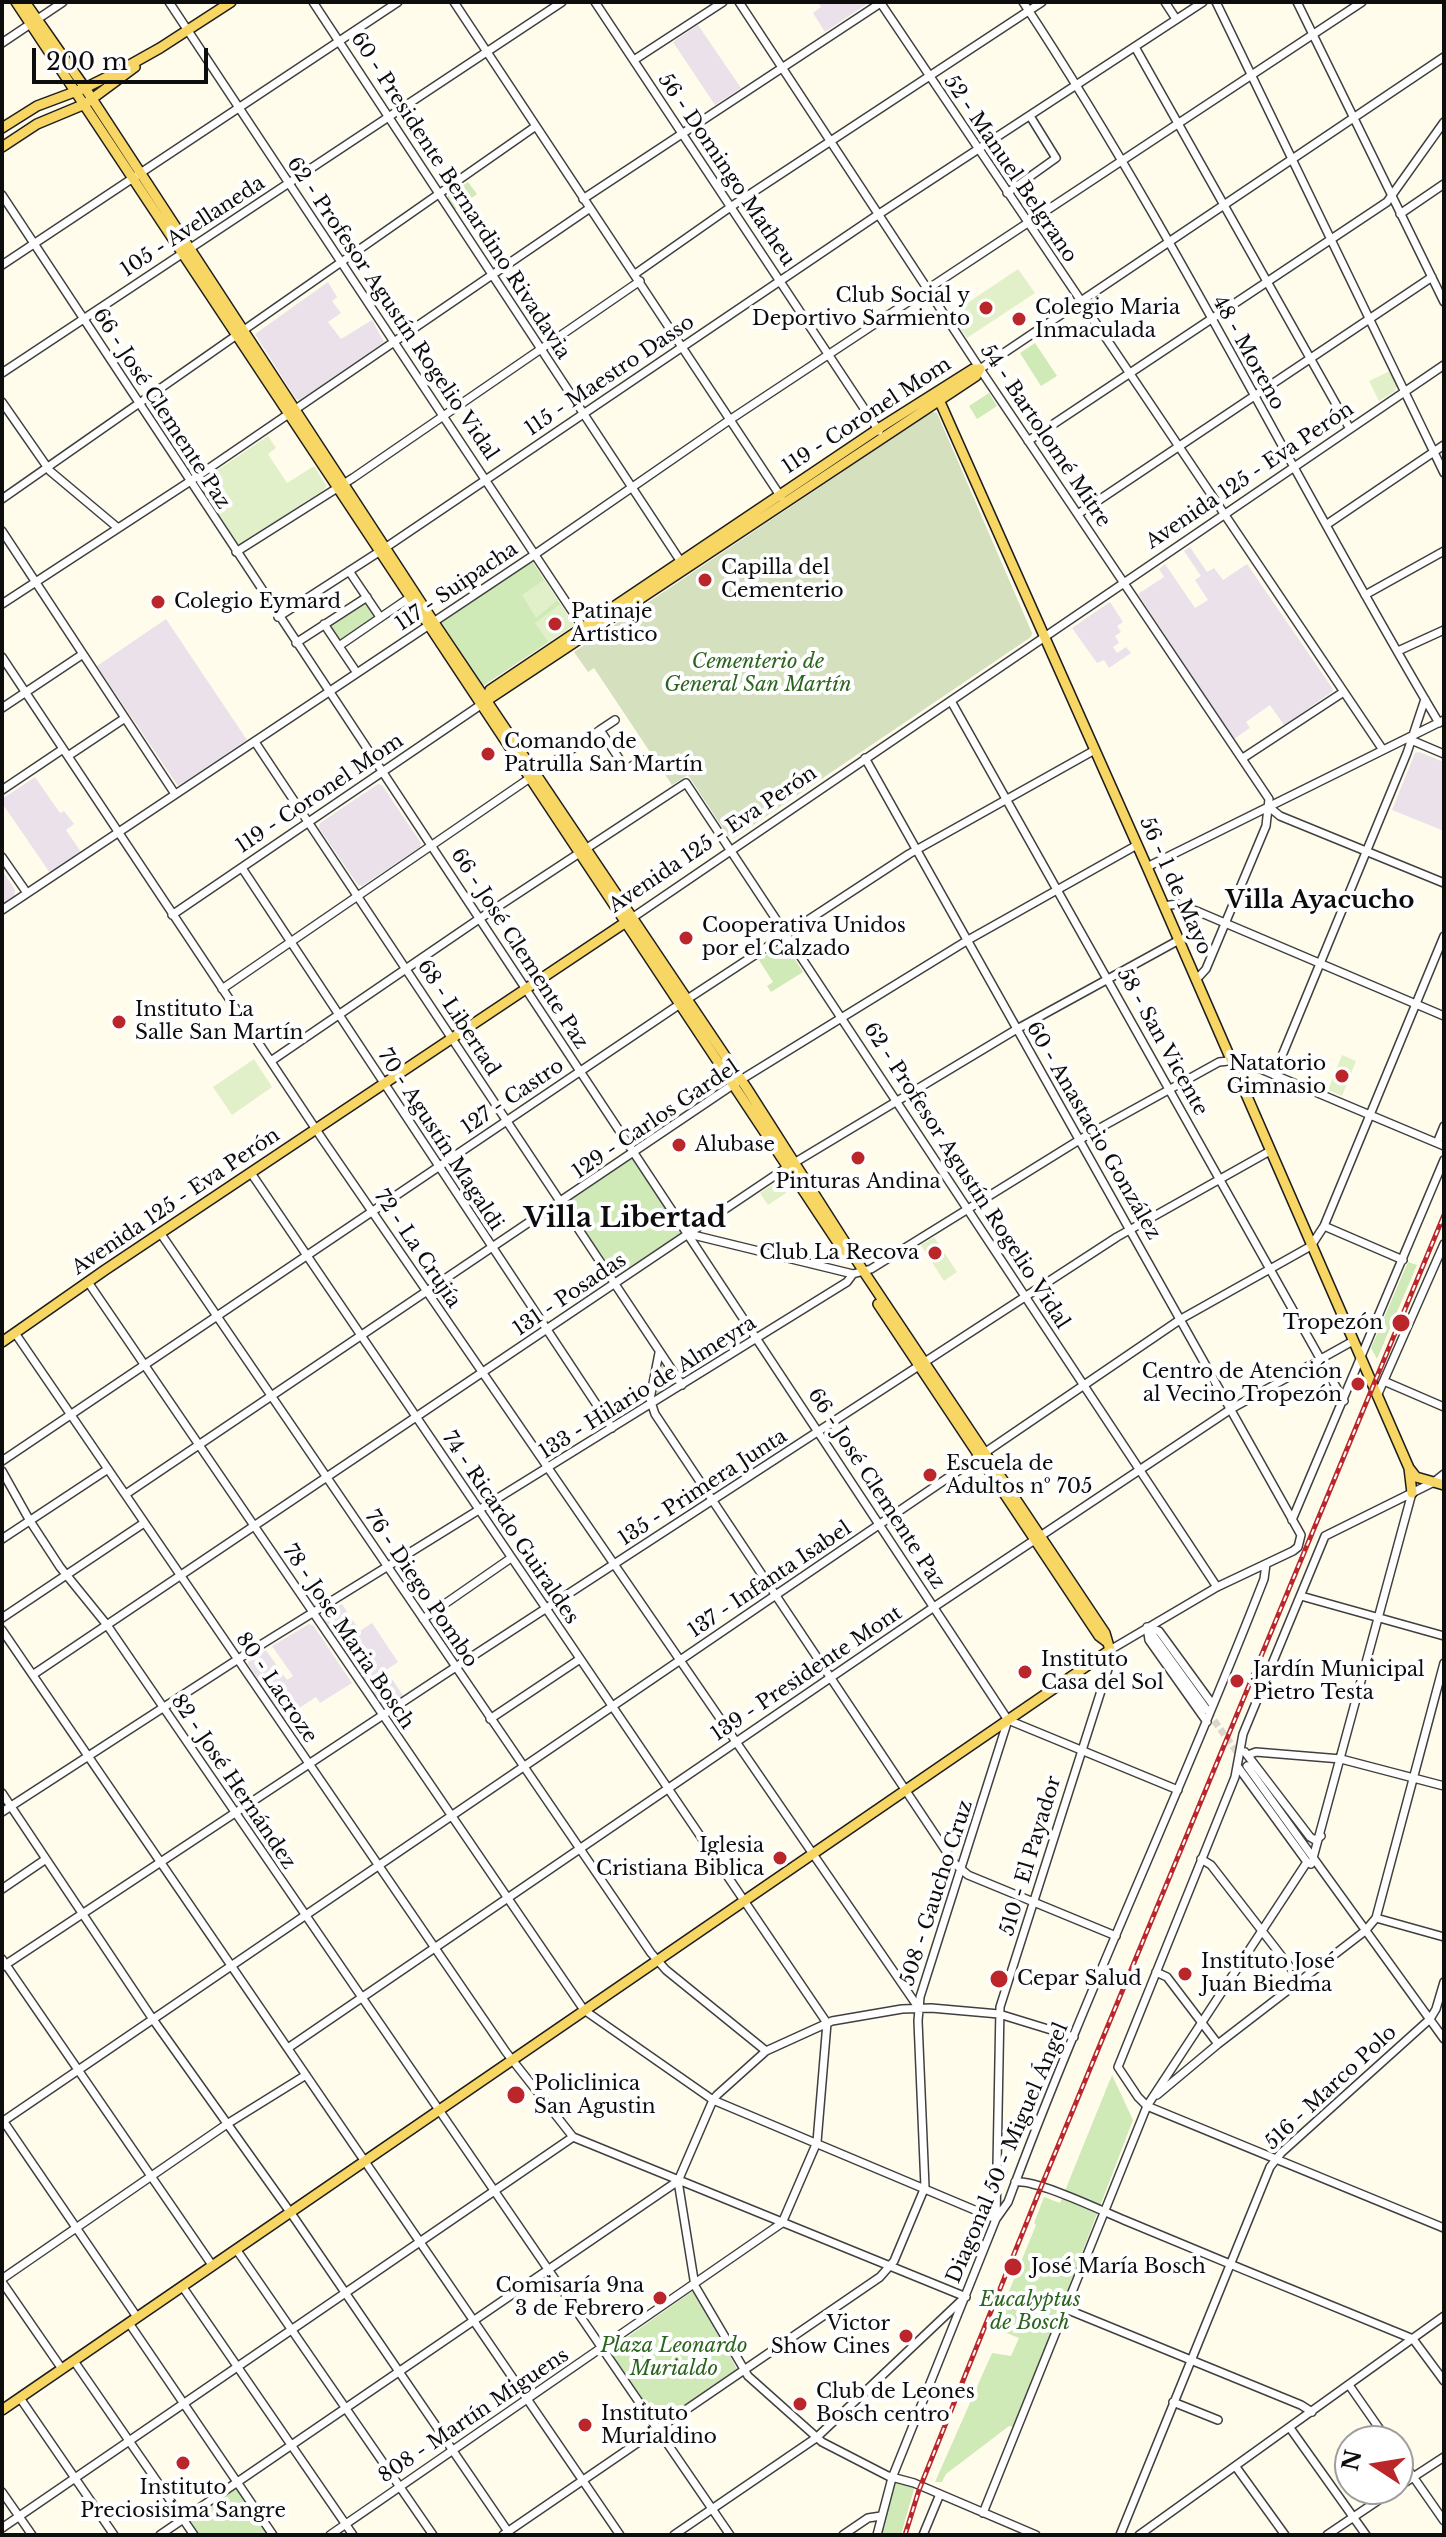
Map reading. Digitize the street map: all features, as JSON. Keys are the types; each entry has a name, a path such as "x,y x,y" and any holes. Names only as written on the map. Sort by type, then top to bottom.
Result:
{"main road":[{"path":"2,2410 906,1791 1108,1646 1105,1633 858,1273 792,1164 430,623 89,102 34,22 16,2"},
{"path":"25,2 34,22"},
{"path":"2,147 37,124 89,102 160,48 231,2"},
{"path":"2,128 37,106 80,89 160,48"},
{"name":"119 - Coronel Mom","path":"484,703 490,690 585,631 973,369 980,369"},
{"name":"56 - 1 de Mayo","path":"937,396 1409,1468 1412,1493"},
{"path":"382,550 409,598 430,623"},
{"name":"Avenida 125 - Eva Perón","path":"2,1342 629,920"},
{"path":"1409,1468 1416,1477 1439,1483"}],"street":[{"path":"2,43 63,2"},
{"name":"62 - Profesor Agustín Rogelio Vidal","path":"169,2 585,631"},
{"name":"60 - Presidente Bernardino Rivadavia","path":"313,2 682,565"},
{"path":"2,265 398,2"},
{"path":"454,2 782,499"},
{"name":"105 - Avellaneda","path":"2,373 562,2"},
{"name":"56 - Domingo Matheu","path":"595,2 880,433"},
{"path":"634,60 723,2"},
{"name":"54 - Bartolomé Mitre","path":"739,2 980,369 1243,758 1269,799 1269,807"},
{"path":"583,199 881,2"},
{"name":"52 - Manuel Belgrano","path":"881,2 1080,303 1383,750"},
{"name":"48 - Moreno","path":"1023,2 1122,161 1293,469 1425,699 1442,722"},
{"path":"236,552 542,348 732,206 1042,2"},
{"path":"1165,2 1176,19"},
{"name":"115 - Maestro Dasso","path":"278,617 879,214 1203,2"},
{"path":"1216,2 1444,473"},
{"path":"1297,2 1391,197 1432,277 1442,290 1444,302"},
{"name":"117 - Suipacha","path":"2,910 534,555 731,419 1362,2"},
{"path":"1135,47 1350,429"},
{"path":"980,369 1444,57"},
{"path":"1007,193 1056,158 1030,116"},
{"path":"1028,441 1391,197 1444,122"},
{"path":"2,499 536,126"},
{"path":"1400,214 1444,184"},
{"name":"66 - José Clemente Paz","path":"2,195 1008,1720"},
{"path":"2,604 189,482 590,208"},
{"path":"1078,514 1432,277"},
{"name":"Avenida 125 - Eva Perón","path":"629,920 1444,365"},
{"path":"2,402 46,466 118,528"},
{"path":"1326,525 1444,445"},
{"path":"2,531 175,794"},
{"path":"1365,595 1444,551"},
{"path":"349,571 380,617"},
{"path":"296,643 367,597"},
{"path":"339,646 409,598"},
{"path":"324,624 357,673"},
{"path":"1398,651 1444,630"},
{"path":"2,708 83,654"},
{"name":"72 - La Crujía","path":"2,657 316,1130 918,2007"},
{"path":"1243,758 1342,693"},
{"path":"1274,1075 1367,851 1425,699"},
{"name":"58 - San Vicente","path":"951,701 1344,1401"},
{"name":"119 - Coronel Mom","path":"172,915 484,703"},
{"path":"2,790 125,718"},
{"path":"222,989 615,720"},
{"path":"1147,867 1442,722"},
{"path":"600,730 626,769 642,760 651,759"},
{"path":"1412,738 1444,754"},
{"name":"68 - Libertad","path":"255,742 682,1385"},
{"name":"127 - Castro","path":"2,1461 305,1255 916,849 1093,751"},
{"name":"60 - Anastacio González","path":"865,758 1301,1535 1298,1547 1266,1564"},
{"name":"62 - Profesor Agustín Rogelio Vidal","path":"582,852 686,783 1217,1587"},
{"path":"1269,807 1280,816 1444,883"},
{"path":"1196,980 1203,975 1266,826 1269,807"},
{"name":"129 - Carlos Gardel","path":"126,1494 738,1082 968,940 1137,845"},
{"path":"271,1061 582,852"},
{"path":"2,857 27,893"},
{"name":"70 - Agustín Magaldi","path":"242,868 612,1428"},
{"path":"1164,906 1177,904 1444,1016"},
{"path":"1311,1246 1324,1226 1444,936"},
{"name":"131 - Posadas","path":"34,1674 792,1164 1017,1029 1179,940"},
{"path":"1229,1059 1239,1060 1440,1145 1444,1126"},
{"name":"133 - Hilario de Almeyra","path":"2,1812 238,1659 758,1339 858,1273 1079,1140 1170,1088 1229,1059"},
{"name":"135 - Primera Junta","path":"3,1964 1130,1229 1270,1151"},
{"path":"1292,1520 1444,1160"},
{"name":"74 - Ricardo Guiraldes","path":"251,1173 827,2023"},
{"path":"1324,1226 1403,1260"},
{"name":"76 - Diego Pombo","path":"161,1234 657,1961 766,2051"},
{"path":"689,1234 858,1273"},
{"path":"1377,1396 1386,1382 1444,1244"},
{"name":"137 - Infanta Isabel","path":"2,2121 1181,1319 1311,1246"},
{"path":"1432,1271 1444,1276"},
{"name":"78 - Jose Maria Bosch","path":"88,1282 584,2010"},
{"name":"80 - Lacroze","path":"15,1333 512,2060 573,2137"},
{"name":"139 - Presidente Mont","path":"288,2048 934,1607 1231,1409 1353,1341"},
{"path":"659,1353 650,1405 961,1871 1116,1936"},
{"path":"1386,1382 1444,1407"},
{"path":"2,1539 108,1469"},
{"name":"82 - José Hernández","path":"2,1471 30,1521 65,1573 107,1625 730,2535"},
{"path":"1444,1474 1439,1483 1325,1536 1243,1734 1240,1749 1242,1766 1444,2039"},
{"path":"983,2513 1147,2106 1310,1860 1321,1835 1412,1493"},
{"path":"2,1618 144,1523"},
{"path":"423,1619 511,1558"},
{"path":"1108,1646 1266,1564"},
{"name":"Diagonal 50 - Miguel Ángel","path":"877,2535 892,2478 996,2219 1004,2208 1207,1722 1264,1579 1266,1564"},
{"path":"1301,1596 1444,1636"},
{"path":"1147,1627 1159,1631 1210,1708"},
{"path":"1147,1627 1210,1708"},
{"path":"1147,1627 1149,1640 1207,1722"},
{"path":"2,1630 620,2535"},
{"path":"2,1652 12,1646"},
{"name":"510 - El Payador","path":"996,2219 999,2014 1108,1669 1108,1646"},
{"path":"490,1719 580,1659"},
{"path":"1147,2106 1164,2088 1365,1931 1376,1918 1444,1663"},
{"path":"1008,1720 1178,1790"},
{"name":"508 - Gaucho Cruz","path":"507,2534 890,2267 925,2187 918,2007 1008,1720"},
{"path":"1240,1749 1248,1755 1310,1837 1315,1840 1321,1835"},
{"path":"1248,1755 1256,1752 1341,1759 1444,1786"},
{"path":"1242,1766 1281,1813 1310,1860"},
{"path":"1242,1766 1201,1859 1118,2067 1147,2106 1444,2228"},
{"path":"2,1793 152,2018 400,2371 507,2534"},
{"path":"2,1889 46,1859"},
{"path":"1201,1859 1211,1865 1300,1980"},
{"path":"1376,1918 1444,1937"},
{"path":"3,1964 212,2265"},
{"path":"1156,1972 1167,1977 1218,2044"},
{"name":"516 - Marco Polo","path":"1120,2535 1275,2159 1440,2010 1444,1982"},
{"path":"1036,2535 909,2481 892,2478 816,2438 743,2370 695,2286 678,2181 713,2100 766,2051 827,2023 918,2007 999,2014 1074,2037"},
{"path":"584,2010 713,2100 996,2219"},
{"path":"782,2223 817,2142 827,2023"},
{"path":"62,2369 2,2280 151,2175 306,2075"},
{"path":"2,2121 76,2228 183,2403 273,2535"},
{"path":"2,2528 573,2137 966,2297"},
{"path":"160,2535 678,2181"},
{"path":"1015,2182 1026,2182 1105,2212 1413,2339 1444,2381"},
{"name":"808 - Martín Miguens","path":"330,2535 695,2286 782,2223"},
{"path":"236,2249 433,2535"},
{"path":"182,2286 353,2535"},
{"path":"674,2535 816,2438 966,2297"},
{"path":"1066,2309 1312,2412"},
{"path":"1145,2533 1444,2316"},
{"path":"74,2361 194,2535"},
{"path":"1349,2385 1377,2425"},
{"path":"20,2398 114,2535"},
{"path":"1173,2402 1218,2420"},
{"path":"1290,2428 1366,2535"},
{"path":"1414,2476 1444,2457"},
{"path":"1236,2467 1285,2535"},
{"path":"1414,2478 1444,2521"},
{"path":"2,2492 32,2535"},
{"path":"923,2535 940,2494"},
{"path":"1327,2535 1371,2505"},
{"path":"843,2535 868,2518 881,2516"}],"shaded area":[{"path":"818,2 870,2 825,32 813,13 821,7"},
{"path":"698,25 741,88 715,105 673,42"},
{"path":"328,282 337,297 332,301 341,313 328,322 341,339 372,320 384,342 300,400 296,399 255,334"},
{"path":"1190,547 1207,572 1214,568 1223,580 1247,564 1333,689 1332,692 1284,725 1270,705 1246,722 1250,728 1234,739 1138,594 1164,577 1159,569 1165,564 1195,608 1208,600 1195,580 1201,576 1184,551"},
{"path":"1110,602 1123,622 1117,626 1121,632 1115,636 1119,643 1113,647 1117,653 1126,647 1131,653 1109,668 1104,660 1097,663 1072,628"},
{"path":"166,619 247,740 178,786 97,666"},
{"path":"1415,753 1444,762 1444,831 1392,810"},
{"path":"35,777 60,813 64,811 74,824 66,830 81,852 50,873 2,803 2,799"},
{"path":"378,784 382,785 421,843 420,847 362,886 358,885 319,828 320,823"},
{"path":"2,870 15,890 14,897 2,905"},
{"path":"342,1604 360,1631 372,1623 398,1662 386,1670 404,1697 387,1708 383,1707 323,1619 324,1615"},
{"path":"309,1624 313,1625 352,1683 320,1703 316,1697 284,1718 248,1664 266,1650 287,1680 293,1676 272,1646"}],"green space":[{"path":"468,182 477,194 455,210 448,196"},
{"name":"Club Social y Deportivo Sarmiento","path":"1018,269 1035,293 967,338 951,314"},
{"path":"1035,343 1057,376 1041,386 1020,353"},
{"path":"1390,371 1397,386 1395,391 1379,401 1369,381"},
{"path":"989,393 997,406 977,419 969,406"},
{"name":"Cementerio de General San Martín","path":"932,412 937,413 1032,633 1031,637 734,838 728,836 688,775 672,785 594,668 588,672 574,652"},
{"path":"268,436 276,448 268,454 287,483 314,466 326,485 325,489 238,544 199,486 200,482"},
{"path":"532,561 574,625 483,686 441,622"},
{"path":"544,580 558,600 536,618 522,595"},
{"path":"367,600 376,616 339,641 329,626"},
{"name":"Patinaje Artístico","path":"560,604 574,625 548,642 535,623"},
{"path":"782,945 786,946 803,972 771,992 767,986 773,982 759,960"},
{"name":"Natatorio Gimnasio","path":"1342,1055 1356,1061 1342,1096 1328,1090"},
{"path":"254,1059 272,1087 232,1115 213,1087"},
{"path":"634,1153 689,1234 614,1285 561,1203"},
{"path":"778,1181 786,1193 768,1205 760,1193"},
{"name":"Club La Recova","path":"934,1237 957,1272 944,1281 921,1245"},
{"path":"1408,1262 1417,1265 1377,1359 1371,1348"},
{"path":"663,1363 676,1384 658,1394 655,1391"},
{"name":"Eucalyptus de Bosch","path":"1112,2075 1133,2120 1015,2427 1009,2426 946,2474 942,2482 935,2482 992,2353 1011,2356 1019,2338 994,2328 1036,2225 1034,2223 1044,2197 1060,2203"},
{"name":"Plaza Leonardo Murialdo","path":"693,2291 737,2369 658,2423 609,2350"},
{"path":"895,2483 913,2485 914,2489 901,2535 880,2535"},
{"path":"236,2486 270,2535 198,2535 188,2520"}],"tunnel":[{"path":"1208,1712 1247,1766"}],"railway":[{"path":"905,2535 919,2490 1041,2187 1444,1215"}],"place":[{"name":"Club Social y Deportivo Sarmiento","path":"986,308"},
{"name":"Colegio Maria Inmaculada","path":"1019,319"},
{"name":"Capilla del Cementerio","path":"705,580"},
{"name":"Colegio Eymard","path":"158,602"},
{"name":"Patinaje Artístico","path":"555,624"},
{"name":"Comando de Patrulla San Martín","path":"488,754"},
{"name":"Cooperativa Unidos por el Calzado","path":"686,938"},
{"name":"Instituto La Salle San Martín","path":"119,1022"},
{"name":"Natatorio Gimnasio","path":"1342,1076"},
{"name":"Alubase","path":"679,1145"},
{"name":"Pinturas Andina","path":"858,1158"},
{"name":"Club La Recova","path":"935,1253"},
{"name":"Tropezón","path":"1401,1323"},
{"name":"Centro de Atención al Vecino Tropezón","path":"1358,1384"},
{"name":"Escuela de Adultos nº 705","path":"930,1475"},
{"name":"Instituto Casa del Sol","path":"1025,1672"},
{"name":"Jardín Municipal Pietro Testa","path":"1237,1681"},
{"name":"Iglesia Cristiana Biblica","path":"780,1858"},
{"name":"Instituto José Juan Biedma","path":"1185,1974"},
{"name":"Cepar Salud","path":"999,1979"},
{"name":"Policlinica San Agustin","path":"516,2095"},
{"name":"José María Bosch","path":"1013,2267"},
{"name":"Comisaría 9na 3 de Febrero","path":"660,2298"},
{"name":"Victor Show Cines","path":"906,2336"},
{"name":"Club de Leones Bosch centro","path":"800,2404"},
{"name":"Instituto Murialdino","path":"585,2425"},
{"name":"Instituto Preciosisima Sangre","path":"183,2463"}],"district":[{"name":"Villa Ayacucho","path":"1320,901"},
{"name":"Villa Libertad","path":"625,1219"}]}
